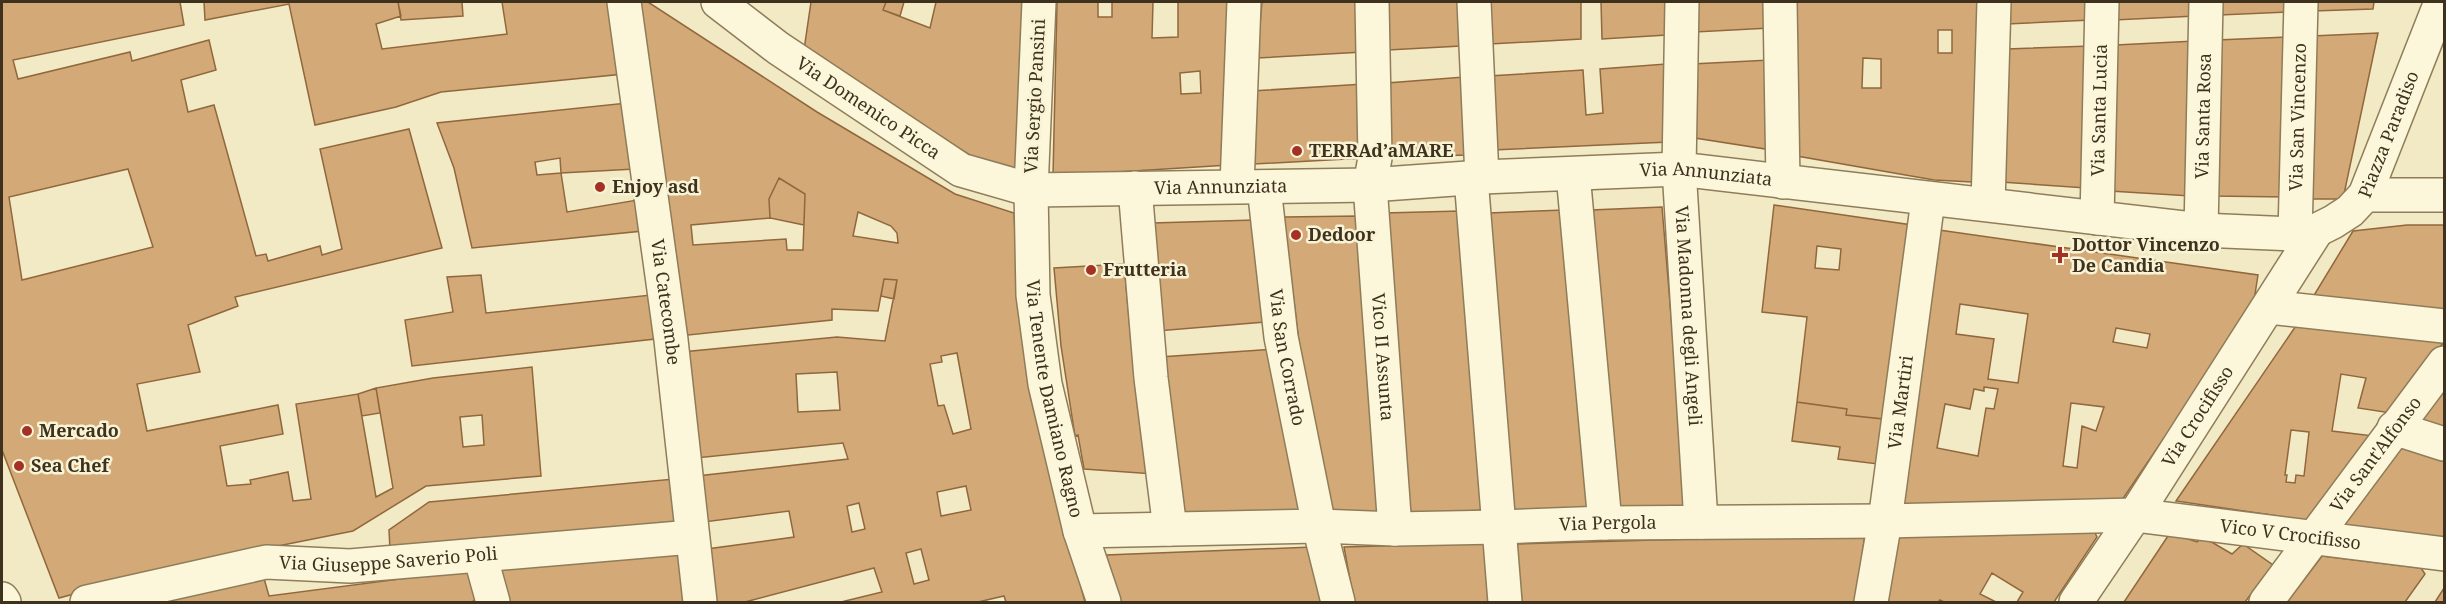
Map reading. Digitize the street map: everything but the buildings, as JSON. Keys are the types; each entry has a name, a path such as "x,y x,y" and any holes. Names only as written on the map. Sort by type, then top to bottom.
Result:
{"street":[{"name":"Via Catecombe","path":"624,2 671,340 700,603"},
{"name":"Via Domenico Picca","path":"718,2 778,48 961,170 1031,190"},
{"name":"Via Sergio Pansini","path":"1031,190 1039,2"},
{"name":"Via San Corrado","path":"1244,2 1250,186 1319,526 1338,603"},
{"name":"Vico II Assunta","path":"1372,2 1375,158 1370,185 1395,529"},
{"path":"1474,2 1476,177 1504,603"},
{"name":"Via Madonna degli Angeli","path":"1682,2 1679,169 1701,522"},
{"path":"1780,2 1783,182"},
{"path":"1988,204 1994,2"},
{"name":"Via Santa Lucia","path":"2097,218 2102,2"},
{"name":"Via Santa Rosa","path":"2201,230 2206,2"},
{"name":"Via San Vincenzo","path":"2301,2 2306,232"},
{"name":"Piazza Paradiso","path":"2441,2 2366,195 2445,195"},
{"name":"Via Annunziata","path":"1031,190 1370,185 1476,177 1679,169 1928,200 1988,204 2201,230 2306,232"},
{"path":"1573,174 1605,523"},
{"path":"1135,188 1151,378 1170,529"},
{"name":"Via Tenente Damiano Ragno","path":"1031,190 1033,295 1045,384 1080,531 1104,603"},
{"path":"2306,232 2350,211 2366,195"},
{"name":"Via Martiri","path":"1871,603 1885,521 1928,200"},
{"name":"Via Crocifisso","path":"2076,603 2269,307 2306,232"},
{"path":"2269,307 2445,326"},
{"name":"Via Sant'Alfonso","path":"2266,603 2394,428 2445,363"},
{"path":"2394,428 2445,444"},
{"name":"Via Pergola","path":"1080,531 1319,526 1395,529 1499,528 1605,523 1885,521 2135,515"},
{"name":"Vico V Crocifisso","path":"2135,515 2445,554"},
{"name":"Via Giuseppe Saverio Poli","path":"87,603 266,562 350,566 692,537"},
{"path":"480,555 493,603"}],"place":[{"name":"TERRAd’aMARE","path":"1297,151"},
{"name":"Enjoy asd","path":"600,187"},
{"name":"Dedoor","path":"1296,235"},
{"name":"Dottor Vincenzo De Candia","path":"2060,255"},
{"name":"Frutteria","path":"1091,270"},
{"name":"Mercado","path":"27,431"},
{"name":"Sea Chef","path":"19,466"}]}
